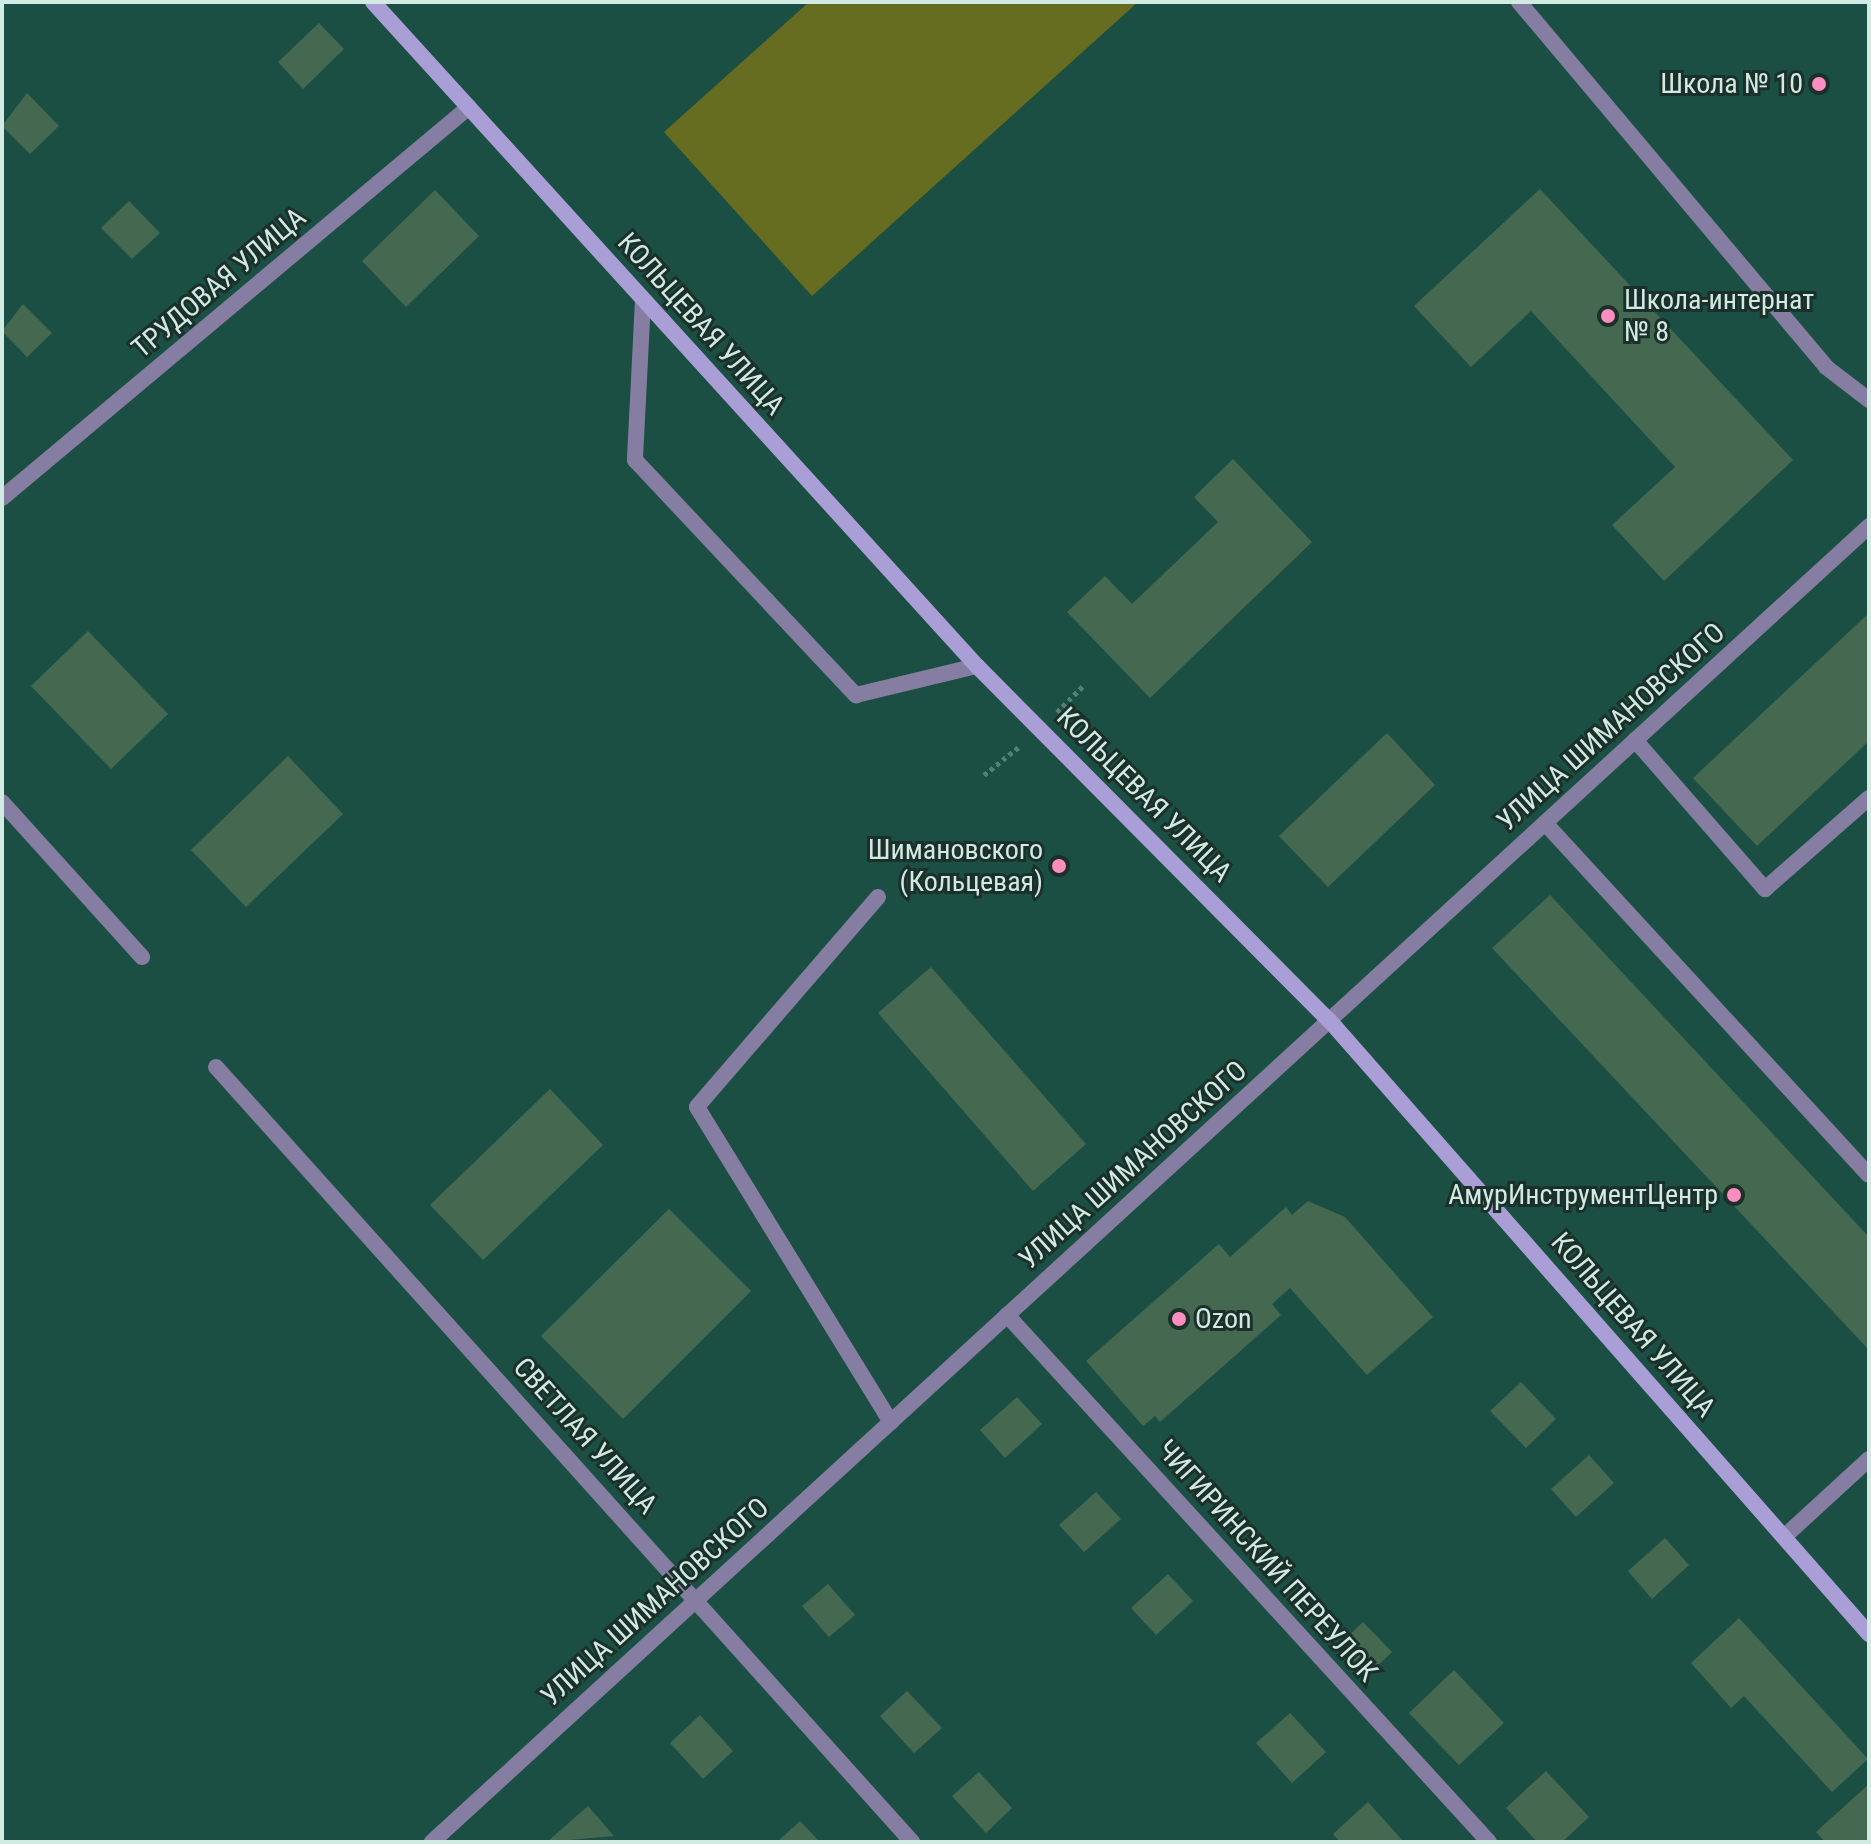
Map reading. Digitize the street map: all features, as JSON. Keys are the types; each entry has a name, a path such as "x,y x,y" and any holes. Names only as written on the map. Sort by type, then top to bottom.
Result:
{"street":[{"name":"КОЛЬЦЕВАЯ УЛИЦА","path":"373,2 977,666 1329,1020 1869,1634"},
{"path":"1519,2 1826,367 1869,400"},
{"name":"ТРУДОВАЯ УЛИЦА","path":"2,498 469,107"},
{"path":"643,300 635,460 856,695 977,666"},
{"name":"УЛИЦА ШИМАНОВСКОГО","path":"432,1842 1869,526"},
{"path":"1635,740 1765,889 1869,798"},
{"path":"2,802 142,957"},
{"path":"1545,823 1869,1175"},
{"path":"878,897 697,1107 891,1422"},
{"name":"СВЕТЛАЯ УЛИЦА","path":"216,1067 697,1599 912,1842"},
{"name":"ЧИГИРИНСКИЙ ПЕРЕУЛОК","path":"1007,1315 1489,1842"},
{"path":"1785,1536 1869,1459"}],"green space":[{"path":"809,2 1138,2 812,296 664,132"}],"building":[{"path":"319,23 344,49 303,89 278,62"},
{"path":"27,93 59,126 30,154 2,126"},
{"path":"1540,189 1793,460 1664,581 1612,525 1675,467 1531,311 1471,367 1414,306"},
{"path":"435,190 479,236 406,307 362,261"},
{"path":"129,201 160,233 132,259 101,228"},
{"path":"23,304 52,333 27,357 2,331"},
{"path":"1233,459 1312,542 1150,698 1067,612 1105,576 1132,604 1218,522 1194,497"},
{"path":"1869,613 1869,741 1757,846 1693,778"},
{"path":"88,631 168,714 111,769 31,686"},
{"path":"1387,733 1435,785 1328,887 1279,836"},
{"path":"288,756 343,814 246,907 191,850"},
{"path":"1550,895 1869,1237 1869,1350 1492,948"},
{"path":"931,967 1086,1144 1033,1191 878,1013"},
{"path":"550,1089 603,1145 483,1260 430,1205"},
{"path":"1308,1201 1345,1217 1433,1317 1367,1375 1290,1288 1272,1304 1281,1315 1160,1422 1155,1416 1143,1426 1086,1361 1219,1244 1230,1257 1286,1207 1292,1215"},
{"path":"669,1209 751,1291 623,1419 541,1336"},
{"path":"1521,1382 1556,1419 1526,1448 1490,1411"},
{"path":"1017,1397 1042,1424 1005,1458 980,1430"},
{"path":"1589,1455 1614,1483 1576,1517 1551,1489"},
{"path":"1096,1492 1121,1519 1084,1552 1059,1525"},
{"path":"1665,1538 1689,1565 1652,1599 1628,1571"},
{"path":"1168,1574 1193,1601 1156,1635 1131,1608"},
{"path":"828,1584 855,1615 829,1637 802,1606"},
{"path":"1739,1618 1868,1759 1832,1792 1744,1696 1731,1708 1691,1663"},
{"path":"1363,1622 1392,1652 1368,1675 1339,1645"},
{"path":"1454,1670 1504,1723 1459,1765 1409,1713"},
{"path":"907,1691 942,1728 914,1753 880,1716"},
{"path":"1290,1713 1326,1752 1292,1783 1256,1743"},
{"path":"700,1715 733,1751 703,1779 670,1743"},
{"path":"1546,1771 1589,1817 1562,1842 1537,1842 1506,1808"},
{"path":"979,1772 1012,1808 986,1833 952,1796"},
{"path":"1869,1784 1869,1842 1825,1842 1816,1832"},
{"path":"1368,1802 1404,1842 1340,1842 1333,1834"},
{"path":"588,1806 614,1836 547,1842"},
{"path":"800,1821 820,1842 777,1842"}],"place":[{"name":"Школа № 10","path":"1819,84"},
{"name":"Школа-интернат № 8","path":"1608,316"},
{"name":"Шимановского (Кольцевая)","path":"1059,866"},
{"name":"АмурИнструментЦентр","path":"1734,1195"},
{"name":"Ozon","path":"1179,1319"}]}
